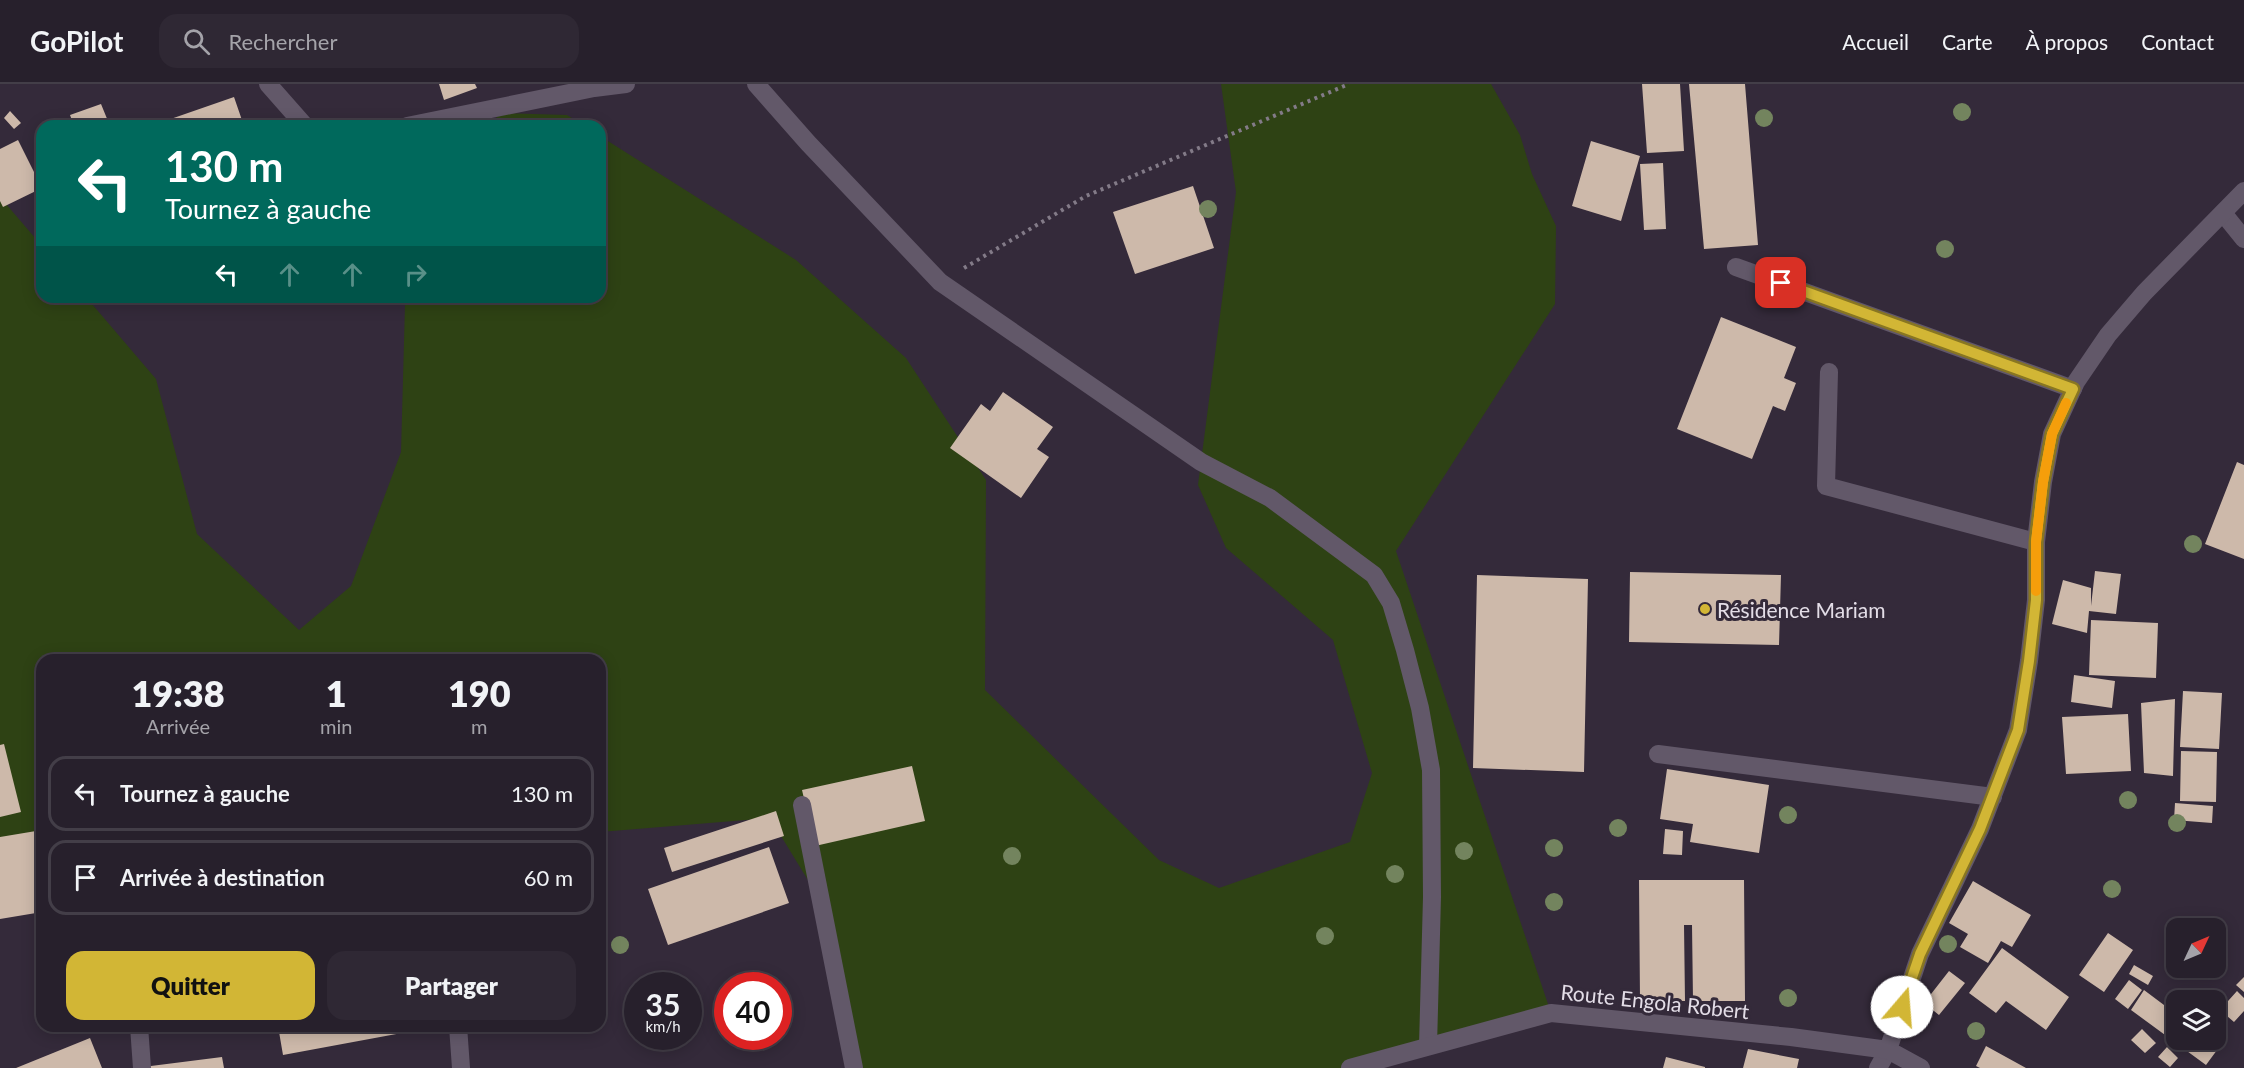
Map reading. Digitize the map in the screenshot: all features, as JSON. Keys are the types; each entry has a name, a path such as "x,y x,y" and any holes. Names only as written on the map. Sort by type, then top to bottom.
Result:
{"street":[{"path":"268,84 300,120"},
{"path":"437,120 594,88 626,84"},
{"path":"756,84 808,143 940,282 1201,462 1270,498 1374,575 1390,603 1405,650 1420,708 1431,770 1432,897 1428,1046"},
{"path":"1878,1068 1888,1050 1920,954 1980,829 2018,730 2036,600 2036,542 2043,482 2052,434 2073,389 2108,335 2144,293 2244,191"},
{"path":"2223,213 2244,239"},
{"path":"1736,267 2073,389"},
{"path":"1829,372 1826,486 2036,542"},
{"path":"1658,754 1993,797"},
{"path":"802,805 854,1068"},
{"name":"Route Engola Robert","path":"1350,1068 1551,1012 1791,1037 1888,1050 1921,1068"},
{"path":"139,1032 142,1068"},
{"path":"458,1032 461,1068"}],"path":[{"path":"940,282 1086,196 1349,84"}],"green space":[{"path":"1221,84 1491,84 1520,135 1532,174 1556,226 1555,304 1396,551 1551,1013 1350,1068 858,1068 828,913 770,818 606,832 606,654 36,654 36,888 0,892 0,197 36,239 36,303 91,303 156,379 197,534 299,630 351,586 401,452 406,303 606,303 606,140 796,260 906,358 986,480 985,690 1159,860 1219,888 1350,842 1372,773 1333,640 1226,548 1198,485 1236,192"},
{"path":"499,113 567,115 575,120 495,120"}],"building":[{"path":"439,84 475,84 477,88 444,100"},
{"path":"1642,84 1680,84 1684,151 1647,153"},
{"path":"1689,84 1745,84 1758,245 1704,249"},
{"path":"234,97 242,120 168,120"},
{"path":"101,104 108,120 72,120 70,115"},
{"path":"10,111 21,123 14,129 4,118"},
{"path":"18,140 36,176 36,191 3,207 0,201 0,149"},
{"path":"1591,141 1640,156 1621,221 1572,206"},
{"path":"1663,163 1666,229 1644,230 1640,164"},
{"path":"1193,186 1214,248 1135,274 1113,212"},
{"path":"1721,317 1796,347 1784,378 1796,383 1785,411 1773,406 1752,459 1677,429"},
{"path":"1003,392 1053,427 1037,449 1049,457 1021,498 950,448 981,404 990,411"},
{"path":"2237,462 2244,465 2244,559 2205,544"},
{"path":"2095,571 2121,574 2116,614 2089,611 2087,633 2052,624 2063,580 2091,588 2091,606"},
{"name":"Résidence Mariam","path":"1630,572 1781,575 1779,645 1629,642"},
{"path":"1477,575 1588,579 1584,772 1473,768"},
{"path":"2091,620 2158,623 2156,678 2089,675"},
{"path":"2074,675 2115,681 2112,708 2071,702"},
{"path":"2183,691 2222,693 2219,749 2180,747"},
{"path":"2175,699 2173,776 2144,773 2141,703"},
{"path":"2128,714 2131,771 2066,774 2062,717"},
{"path":"4,744 21,812 0,817 0,745"},
{"path":"2181,751 2217,752 2216,802 2180,801"},
{"path":"912,766 925,821 815,846 802,790"},
{"path":"1667,769 1769,785 1759,853 1690,842 1693,824 1660,819"},
{"path":"2175,803 2213,806 2212,823 2174,820"},
{"path":"776,811 784,836 672,872 664,848"},
{"path":"1665,829 1683,831 1682,855 1663,854"},
{"path":"36,831 36,913 0,919 0,837"},
{"path":"769,847 789,903 668,945 648,889"},
{"path":"1639,880 1744,880 1745,1001 1693,1001 1692,925 1684,925 1685,1001 1640,1001"},
{"path":"1973,881 2031,915 2012,947 2001,941 1988,963 1960,947 1968,934 1949,923"},
{"path":"2108,933 2133,950 2104,992 2079,975"},
{"path":"2002,948 2069,997 2046,1030 2006,1001 1996,1013 1969,993"},
{"path":"2134,965 2153,976 2148,985 2129,974"},
{"path":"1949,971 1965,983 1939,1015 1924,1003"},
{"path":"2244,977 2244,992 2236,985"},
{"path":"2129,980 2142,990 2128,1009 2115,999"},
{"path":"2144,990 2166,1006 2166,1036 2131,1010"},
{"path":"2237,991 2244,998 2244,1011 2234,1022 2226,1015 2226,1003"},
{"path":"2142,1029 2156,1043 2145,1053 2131,1040"},
{"path":"279,1032 407,1032 283,1055"},
{"path":"90,1038 102,1068 16,1068"},
{"path":"1986,1046 2026,1068 1980,1068 1976,1066"},
{"path":"2166,1048 2178,1058 2170,1067 2158,1057"},
{"path":"1748,1049 1799,1059 1797,1068 1743,1068"},
{"path":"2186,1050 2217,1050 2206,1065"},
{"path":"222,1057 224,1068 143,1068 143,1067"},
{"path":"1666,1057 1705,1067 1705,1068 1663,1068"}],"slow traffic":[{"path":"2036,591 2036,542 2043,482 2052,434 2066,403"}],"place":[{"name":"Résidence Mariam","path":"1705,609"}],"route":[{"path":"1781,283 2073,389 2052,434 2043,482 2036,542 2036,600 2018,730 1980,829 1920,954 1902,1007"}]}
